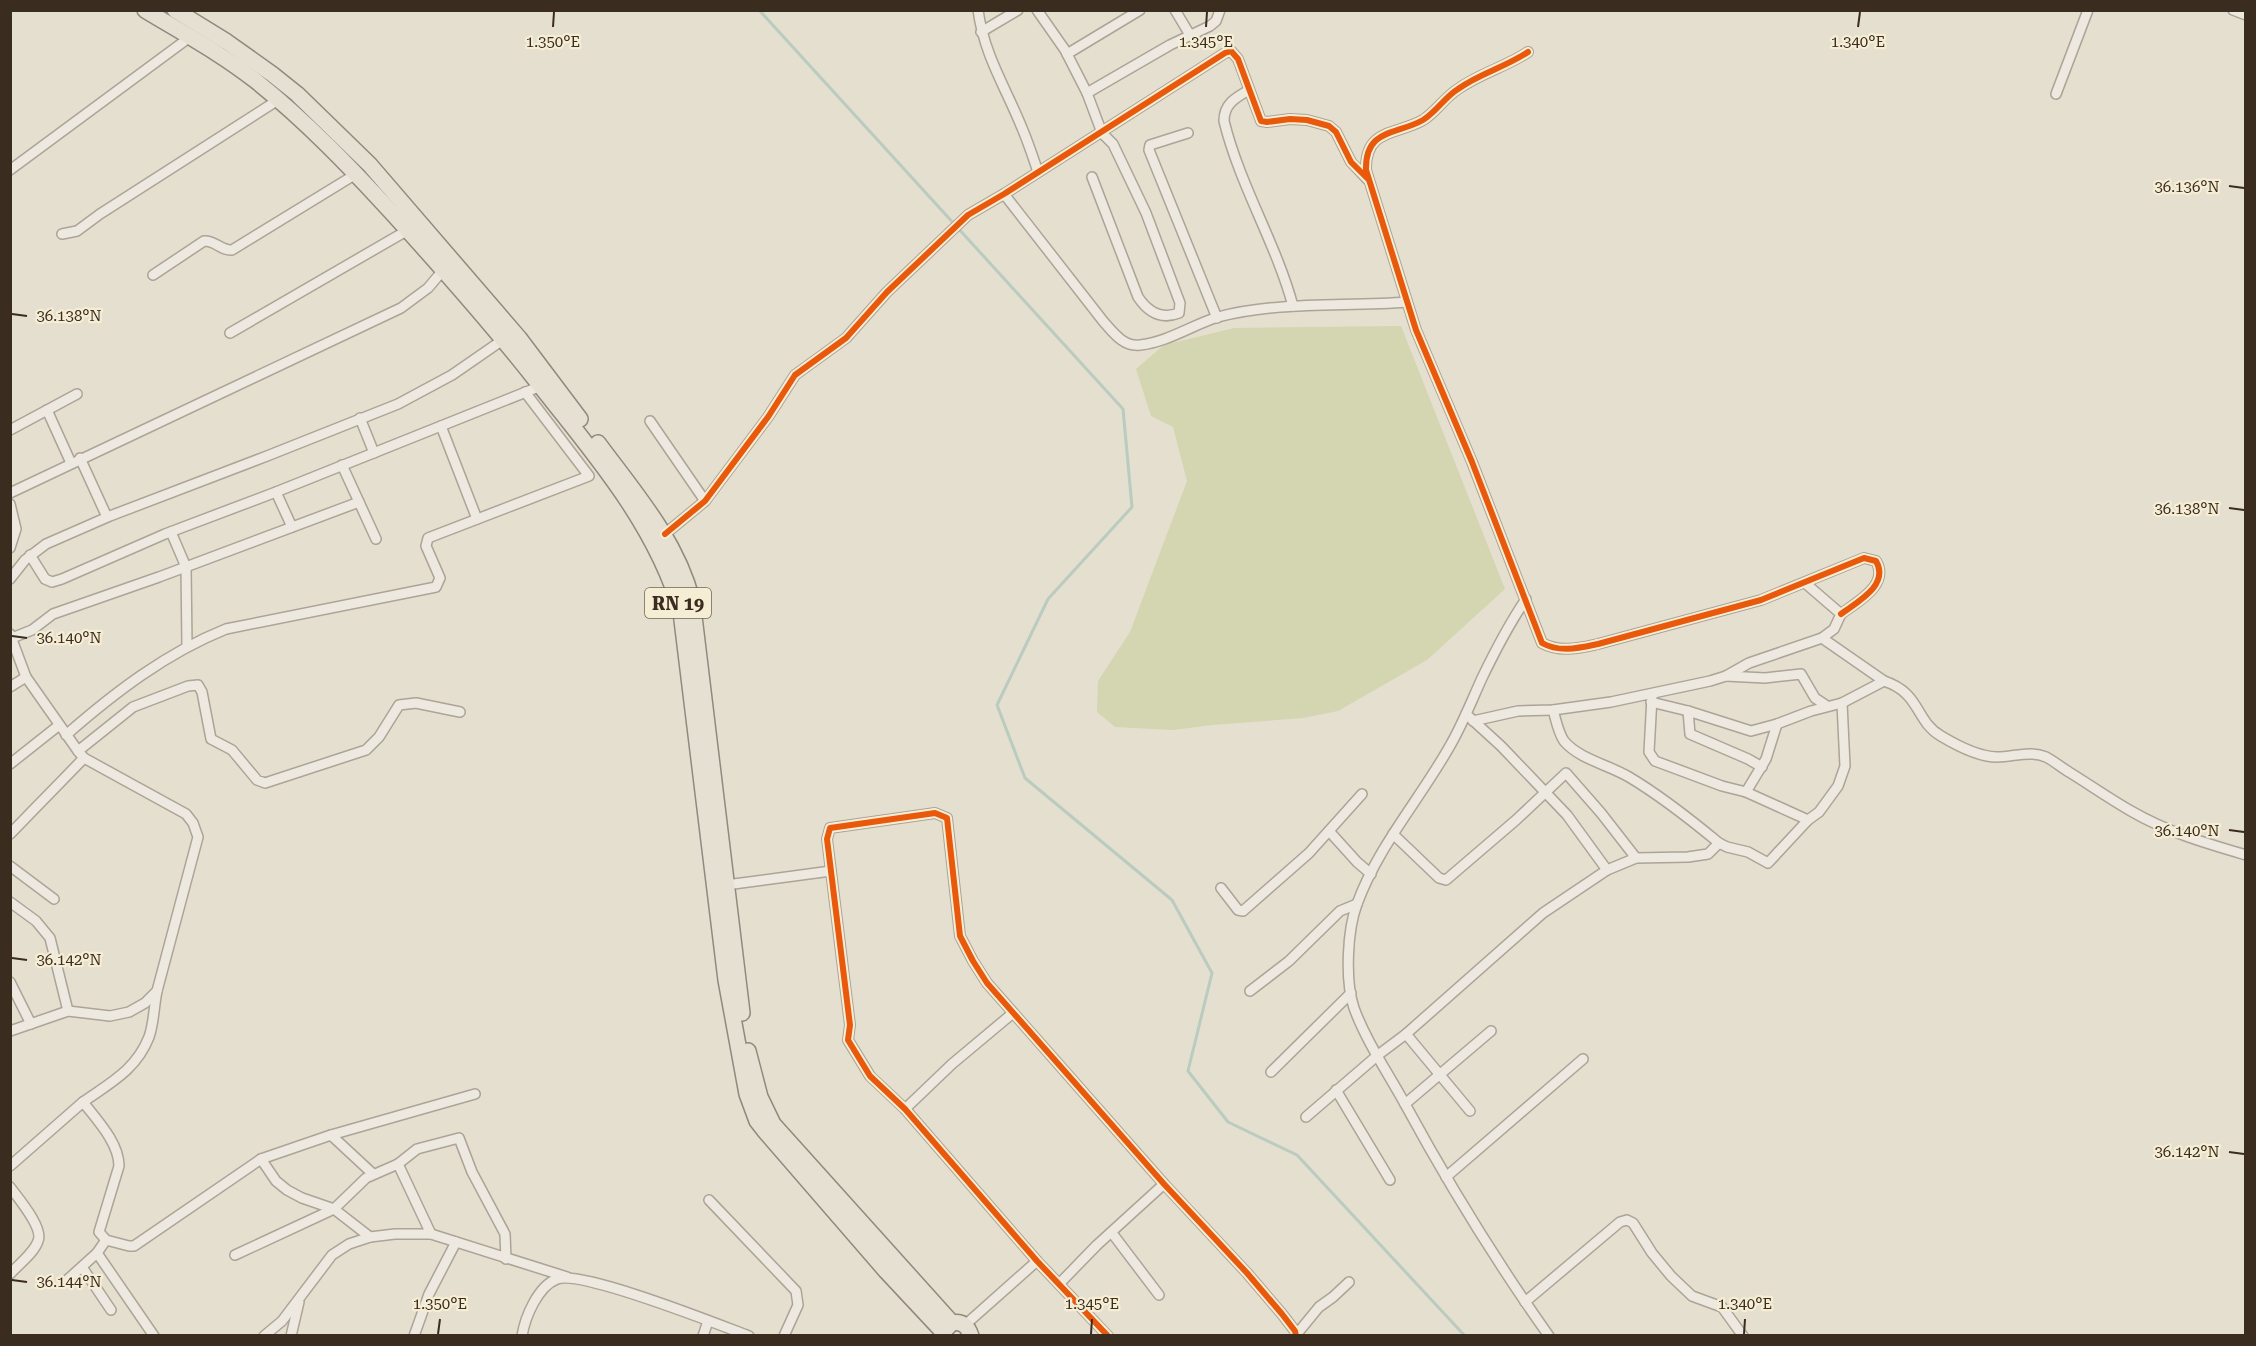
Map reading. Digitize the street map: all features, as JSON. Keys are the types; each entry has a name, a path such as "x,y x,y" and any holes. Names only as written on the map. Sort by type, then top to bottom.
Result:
{"main road":[{"name":"RN 19","path":"146,10 234,64 357,166 507,336 658,532 667,553 674,586 688,611 721,885 726,980 743,1076 751,1107 758,1121 886,1271 955,1330"},
{"name":"RN 19","path":"175,10 227,42 297,94 408,230 507,336 540,386 658,532"}],"street":[{"path":"978,10 981,32 989,57 1022,128 1038,172"},
{"path":"981,32 1018,10"},
{"path":"1037,10 1067,54 1102,133 1113,144 1146,213 1180,303 1179,313 1158,315 1143,305 1092,177"},
{"path":"1067,54 1140,10"},
{"path":"1175,10 1190,35"},
{"path":"1086,93 1210,26 1216,21 1220,10"},
{"path":"2056,94 2088,10"},
{"path":"2233,10 2246,15"},
{"path":"10,170 190,37"},
{"path":"658,532 705,501 768,417 795,375 846,338 887,292 940,239 968,215 1102,133 1117,120 1228,51 1238,59 1258,117 1264,122 1290,119 1329,126 1338,136 1351,162 1368,179"},
{"path":"1470,718 1652,698 1726,676 1749,663 1822,638 1834,629 1841,614 1875,587 1879,576 1876,561 1864,558 1761,600 1599,644 1571,649 1552,647 1542,643 1407,303 1368,179 1366,159 1371,145 1377,138 1425,119 1458,88 1511,63 1528,52"},
{"path":"1249,90 1227,105 1224,111 1224,121 1241,176 1285,277 1293,306"},
{"path":"62,234 77,231 278,100"},
{"path":"1188,133 1150,145 1149,150 1217,318"},
{"path":"153,275 204,241 232,250 357,166"},
{"path":"1004,194 1116,337 1128,344 1139,345 1177,335 1217,318 1293,306 1407,303"},
{"path":"230,333 408,230"},
{"path":"10,493 401,308 428,288 444,269"},
{"path":"10,579 30,555 46,544 107,517 360,418 427,389 507,336"},
{"path":"30,555 45,579 52,582 171,532 540,386"},
{"path":"66,735 107,700 187,646 226,629 436,587 440,578 426,546 428,538 589,476 525,392"},
{"path":"10,430 77,394"},
{"path":"47,410 71,463"},
{"path":"360,418 374,453"},
{"path":"650,421 705,501"},
{"path":"441,426 477,519"},
{"path":"80,458 107,517"},
{"path":"342,465 376,539"},
{"path":"276,492 292,527"},
{"path":"10,1167 82,1102 134,1064 149,1036 157,991 198,837 193,823 186,814 81,754 58,726 26,677 11,636 32,630 53,614 358,502"},
{"path":"10,548 16,529 11,505"},
{"path":"171,532 186,567 187,646"},
{"path":"1805,582 1841,614"},
{"path":"1526,599 1503,637 1470,718 1394,834 1357,904 1352,923 1350,946 1351,993 1354,1008 1446,1177 1500,1267 1549,1335"},
{"path":"1822,638 1884,681 1909,694 1930,727 1939,735 1987,756 1998,757 2021,753 2046,757 2129,811 2170,832 2246,855"},
{"path":"1726,676 1775,678 1801,674 1815,698 1827,706"},
{"path":"10,687 26,677"},
{"path":"1652,698 1751,730 1842,703 1884,681"},
{"path":"10,834 81,754 133,707 188,686 198,685 202,692 211,739 232,750 257,780 265,783 366,750 379,737 399,705 416,703 460,712"},
{"path":"1652,698 1648,742 1648,752 1652,758 1694,776 1746,792 1808,820"},
{"path":"1553,710 1560,733 1572,747 1651,791 1686,815 1719,843 1727,847 1742,849 1768,863 1808,820 1819,812 1838,786 1845,766 1842,703"},
{"path":"1688,711 1688,732 1692,736 1762,767"},
{"path":"1470,718 1501,746 1567,815 1607,870"},
{"path":"1746,792 1767,759 1777,724"},
{"path":"10,764 58,726"},
{"path":"1394,834 1439,878 1446,880 1545,792 1563,773 1568,774 1636,858"},
{"path":"1221,888 1238,910 1243,911 1309,852 1362,794"},
{"path":"1108,1335 1037,1261 905,1108 870,1076 848,1040 850,1025 827,839 830,828 935,813 947,818 960,936 987,983 1164,1184 1247,1273 1282,1314 1296,1335 1319,1307 1348,1282"},
{"path":"1329,831 1371,874"},
{"path":"1306,1117 1378,1054 1406,1034 1543,913 1607,870 1636,858 1702,856 1711,852 1719,843"},
{"path":"10,866 54,899"},
{"path":"721,885 831,871"},
{"path":"10,902 36,921 50,938 68,1011"},
{"path":"1250,992 1289,961 1340,911 1357,904"},
{"path":"10,981 31,1024"},
{"path":"10,1031 68,1011 110,1016 129,1012 145,1003 157,991"},
{"path":"1271,1072 1351,993"},
{"path":"905,1108 1013,1012"},
{"path":"1405,1104 1491,1031"},
{"path":"1406,1034 1470,1111"},
{"path":"1446,1177 1583,1059"},
{"path":"1336,1090 1390,1180"},
{"path":"82,1102 99,1123 119,1155 119,1166 99,1232 106,1240 129,1246 134,1245 261,1159 331,1135 475,1094"},
{"path":"331,1135 373,1174"},
{"path":"235,1255 334,1209 366,1178 398,1164 417,1149 459,1138 472,1172 505,1234 506,1259"},
{"path":"261,1159 276,1181 287,1190 334,1209 370,1237"},
{"path":"398,1164 431,1234"},
{"path":"1059,1284 1097,1245 1164,1184"},
{"path":"10,1187 40,1234 38,1242 10,1274"},
{"path":"709,1200 796,1291 798,1305 784,1335"},
{"path":"1525,1302 1620,1222 1627,1220 1633,1223 1671,1276 1692,1296 1722,1307 1743,1335"},
{"path":"1112,1233 1159,1295"},
{"path":"264,1335 282,1321 332,1255 349,1244 370,1237 395,1234 431,1234 567,1277 601,1283 749,1335"},
{"path":"66,1281 98,1253 106,1240"},
{"path":"414,1335 429,1294 456,1242"},
{"path":"98,1253 154,1335"},
{"path":"955,1330 1037,1261"},
{"path":"82,1267 111,1310"},
{"path":"522,1335 535,1300 556,1279 567,1277"},
{"path":"291,1335 300,1297"},
{"path":"703,1335 708,1322"}],"green space":[{"path":"1401,326 1505,589 1427,660 1338,711 1303,718 1173,730 1115,727 1097,712 1098,681 1130,632 1187,481 1173,427 1151,416 1136,369 1164,345 1234,328"}],"waterway":[{"path":"759,10 1123,409 1132,507 1048,599 997,705 1025,778 1172,900 1212,973 1188,1071 1228,1122 1297,1155 1465,1336"}],"cycle path":[{"path":"665,534 705,501 768,417 795,375 846,338 887,292 968,215 1225,53 1231,51 1238,59 1261,121 1307,120 1329,126 1336,132 1351,162 1368,179"},
{"path":"1528,52 1466,83 1423,120 1377,140 1367,156 1366,170 1416,330 1472,462 1542,643 1563,649 1598,644 1761,600 1864,558 1876,561 1879,578 1875,585 1863,598 1841,614"},
{"path":"1108,1336 1037,1261 905,1109 870,1076 848,1040 850,1025 827,839 830,828 935,813 947,818 960,936 987,983 1164,1184 1247,1273 1282,1314 1295,1331 1296,1336"}]}
